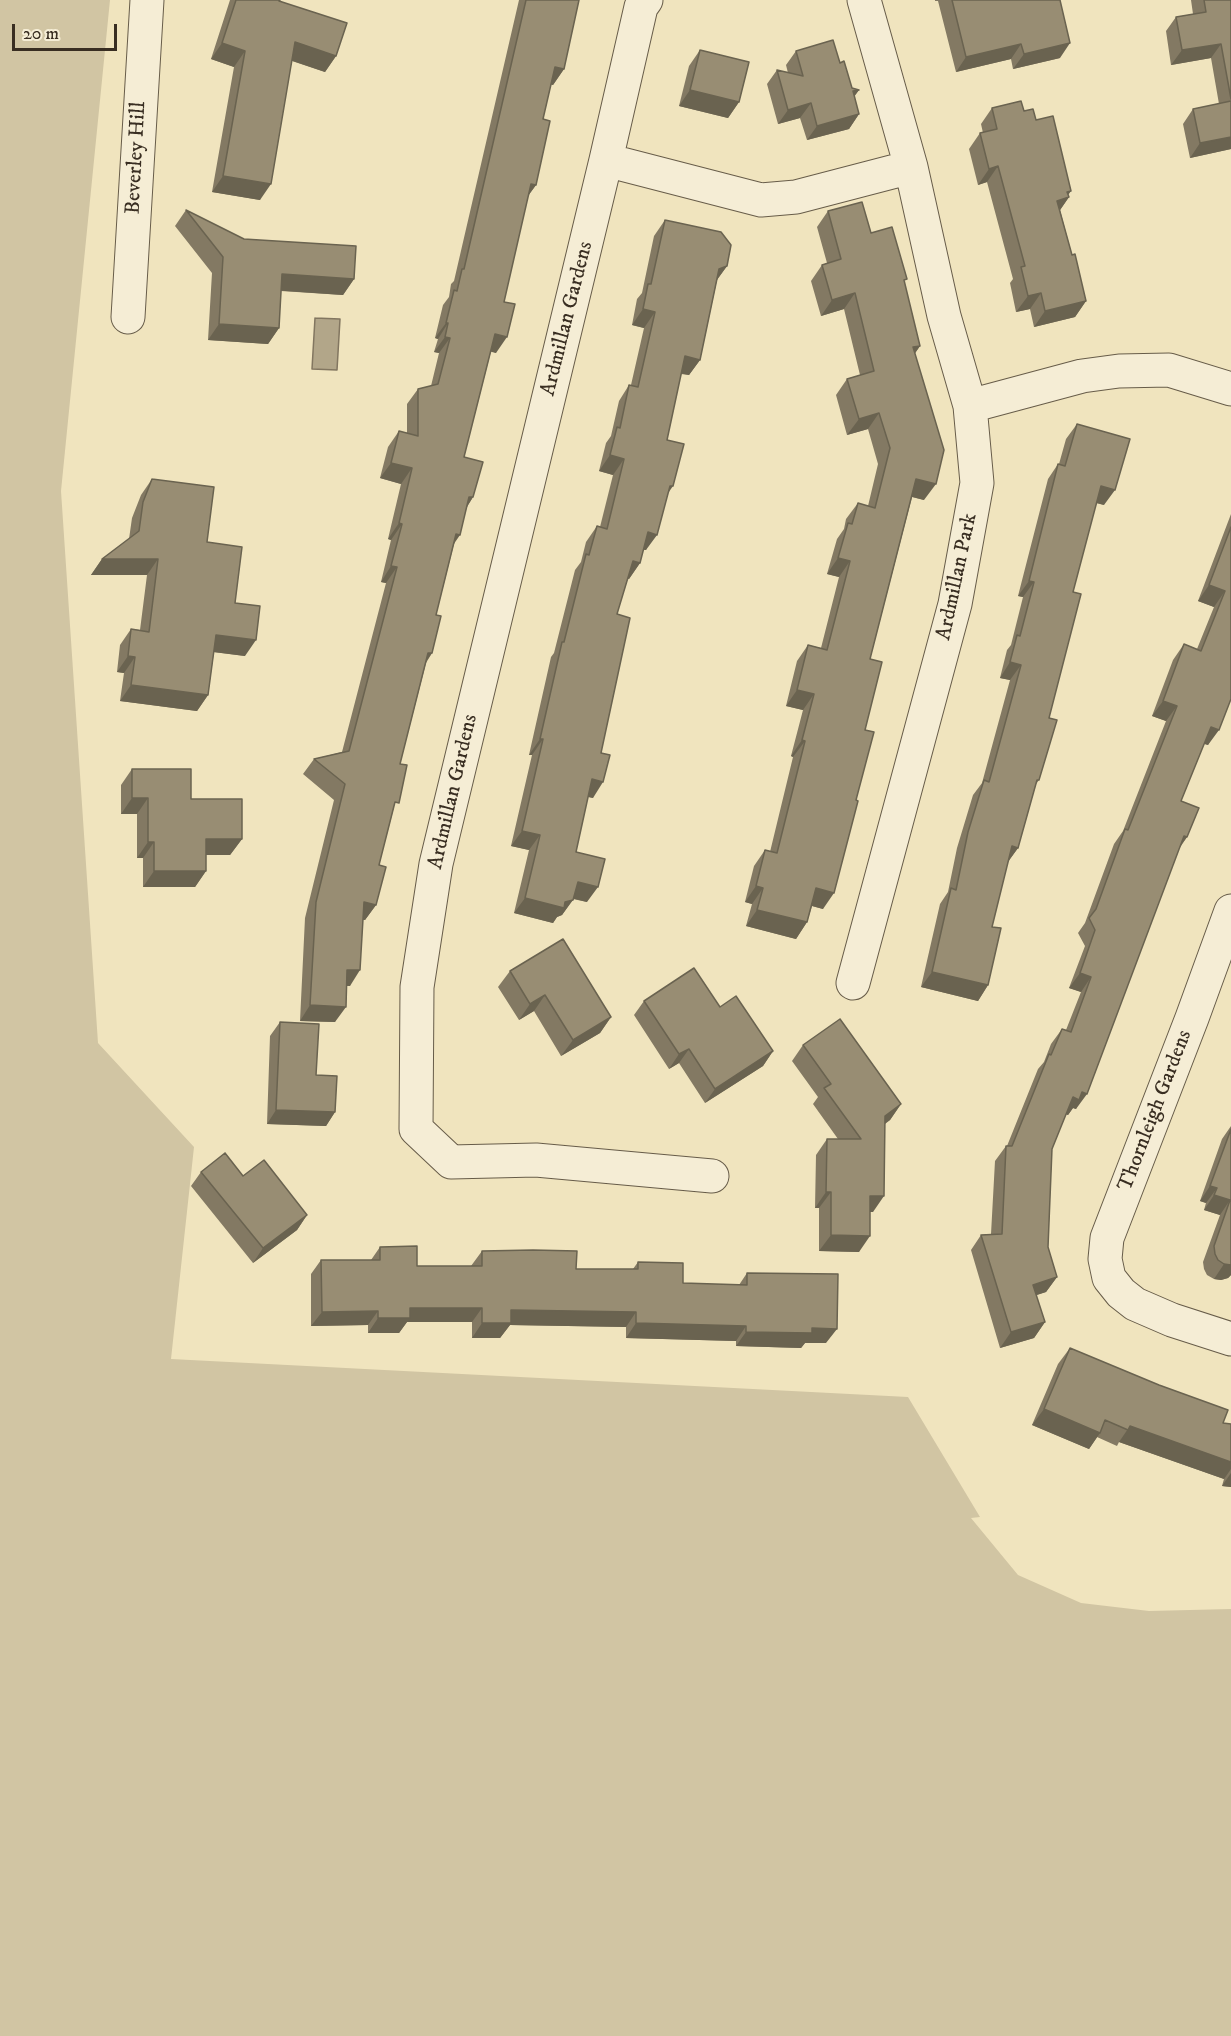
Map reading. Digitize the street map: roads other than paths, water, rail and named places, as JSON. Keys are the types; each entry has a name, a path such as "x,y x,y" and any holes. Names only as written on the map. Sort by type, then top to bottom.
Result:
{"street":[{"name":"Beverley Hill","path":"128,317 147,0"},
{"name":"Ardmillan Gardens","path":"646,0 641,7 436,864 417,987 416,1129 452,1162 536,1160 712,1176"},
{"name":"Ardmillan Park","path":"854,983 955,604 977,483 970,406 944,316 911,167 864,0"},
{"path":"606,160 761,200 796,197 911,167"},
{"path":"970,406 1082,376 1119,371 1169,370 1231,389"},
{"name":"Thornleigh Gardens","path":"1231,910 1188,1029 1107,1238 1105,1259 1109,1278 1121,1293 1135,1304 1172,1320 1231,1339"}]}
